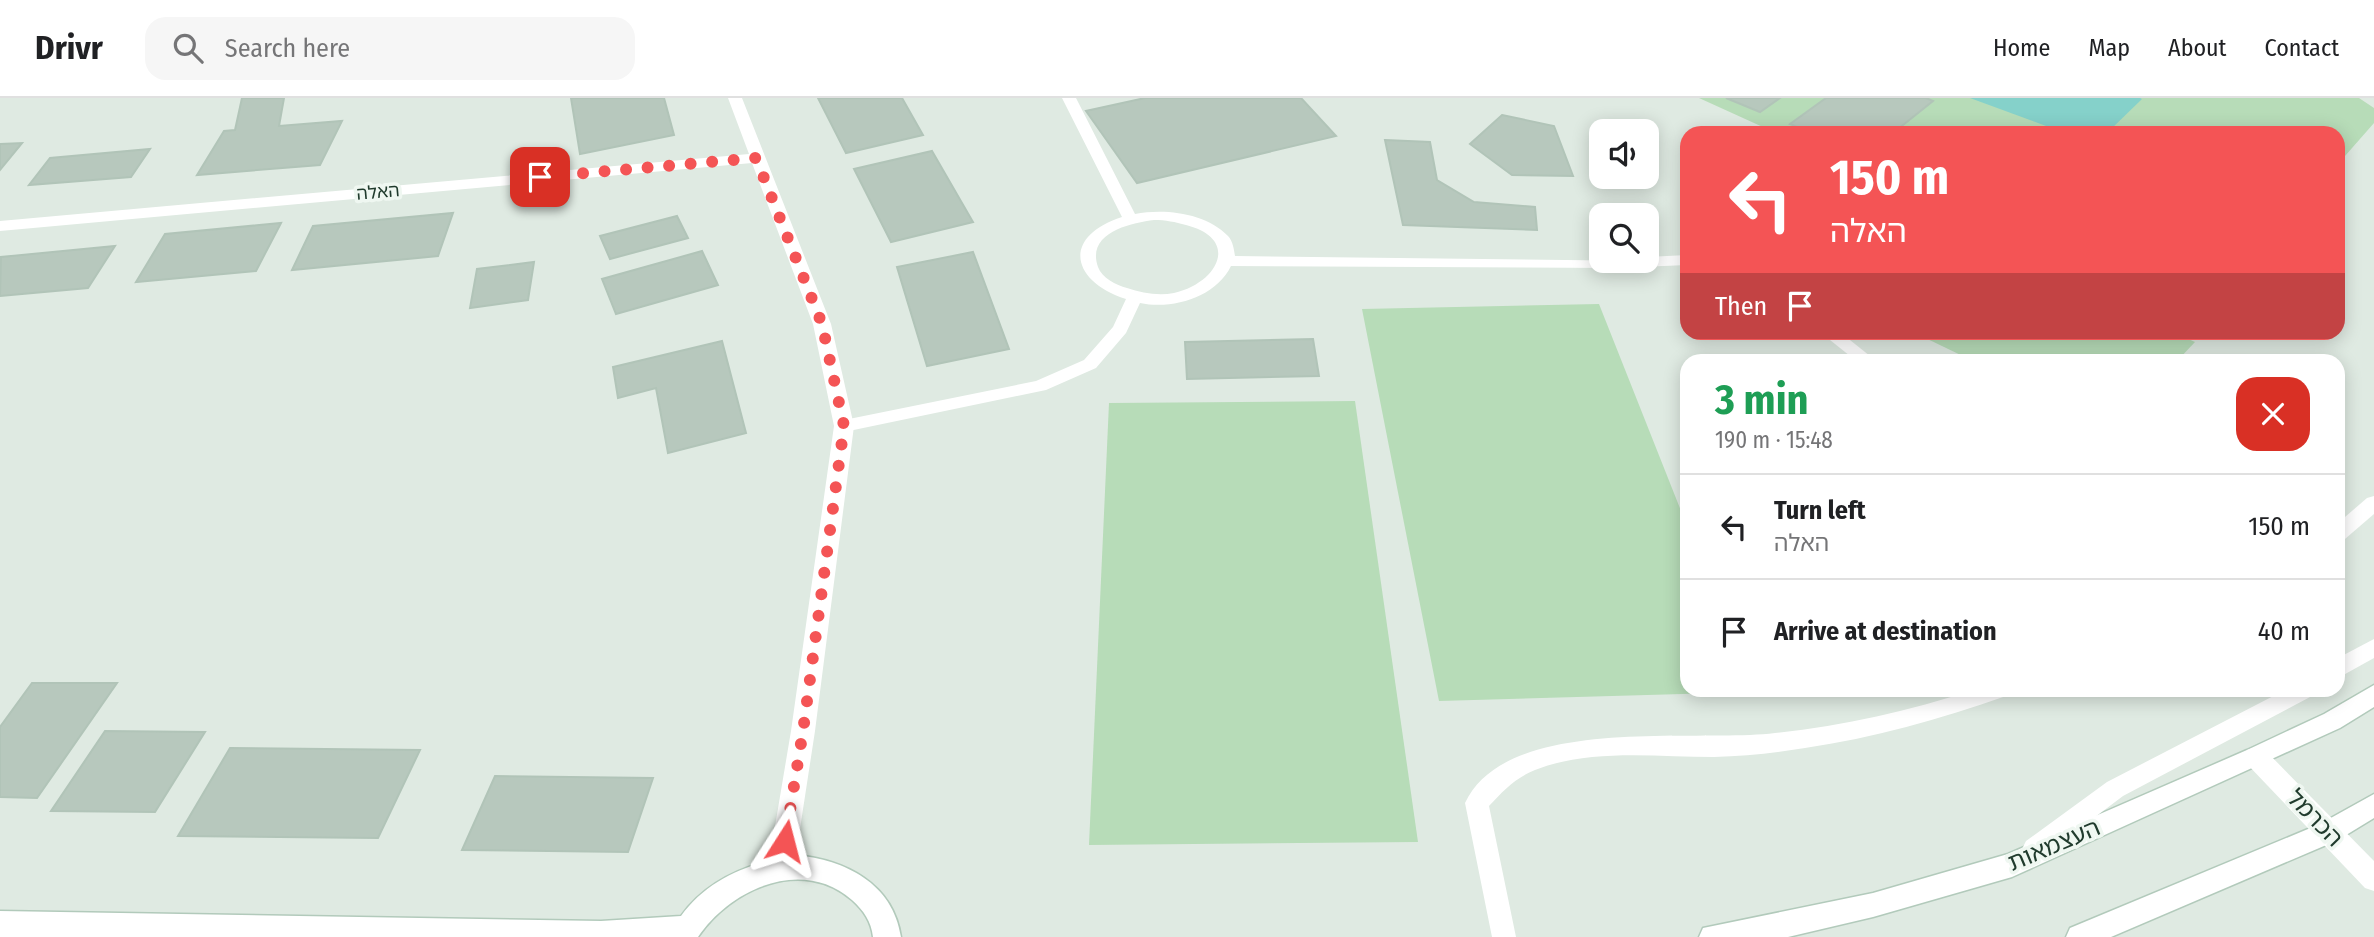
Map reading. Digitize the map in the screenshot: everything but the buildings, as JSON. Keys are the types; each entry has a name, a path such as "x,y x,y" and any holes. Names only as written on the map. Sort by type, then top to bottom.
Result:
{"street":[{"path":"735,98 822,324 844,426 803,731 781,868"},
{"name":"האלה","path":"0,226 756,158"},
{"name":"העצמאות","path":"1713,937 1741,935 1873,905 2012,865 2256,757 2332,721 2374,695"},
{"name":"הכרמל","path":"2256,757 2374,879"},
{"path":"2080,937 2329,832 2374,805"},
{"path":"0,924 684,933 713,900 745,879 781,868 810,867 837,873 860,887 876,907 892,935"}],"lane":[{"path":"1069,98 1129,219"},
{"path":"1165,215 1199,222 1222,239 1228,249 1228,261 1223,273 1213,283 1197,292 1167,298 1135,297 1104,285 1089,264 1088,253 1101,233 1129,219 1165,215"},
{"path":"1228,261 1617,263 1680,260"},
{"path":"844,426 1040,386 1090,364 1120,329 1135,297"},
{"path":"1839,340 1858,354"},
{"path":"2345,528 2374,503"},
{"path":"2345,665 2374,647"},
{"path":"1504,937 1477,803 1504,775 1538,759 1596,747 1743,746 1844,732 1978,697"},
{"path":"2012,865 2115,789 2291,697"}],"green space":[{"path":"1699,98 2359,98 2374,108 2374,123 2345,156 2345,126 1761,126"},
{"path":"1599,304 1680,508 1680,694 1439,701 1362,309"},
{"path":"1930,340 2195,342 2184,354 1959,354"},
{"path":"1355,401 1418,842 1089,845 1109,403"}],"water":[{"path":"1970,98 2142,99 2114,126 2046,126"}],"route":[{"path":"540,177 756,158 822,324 844,426 803,731 785,841"}]}
